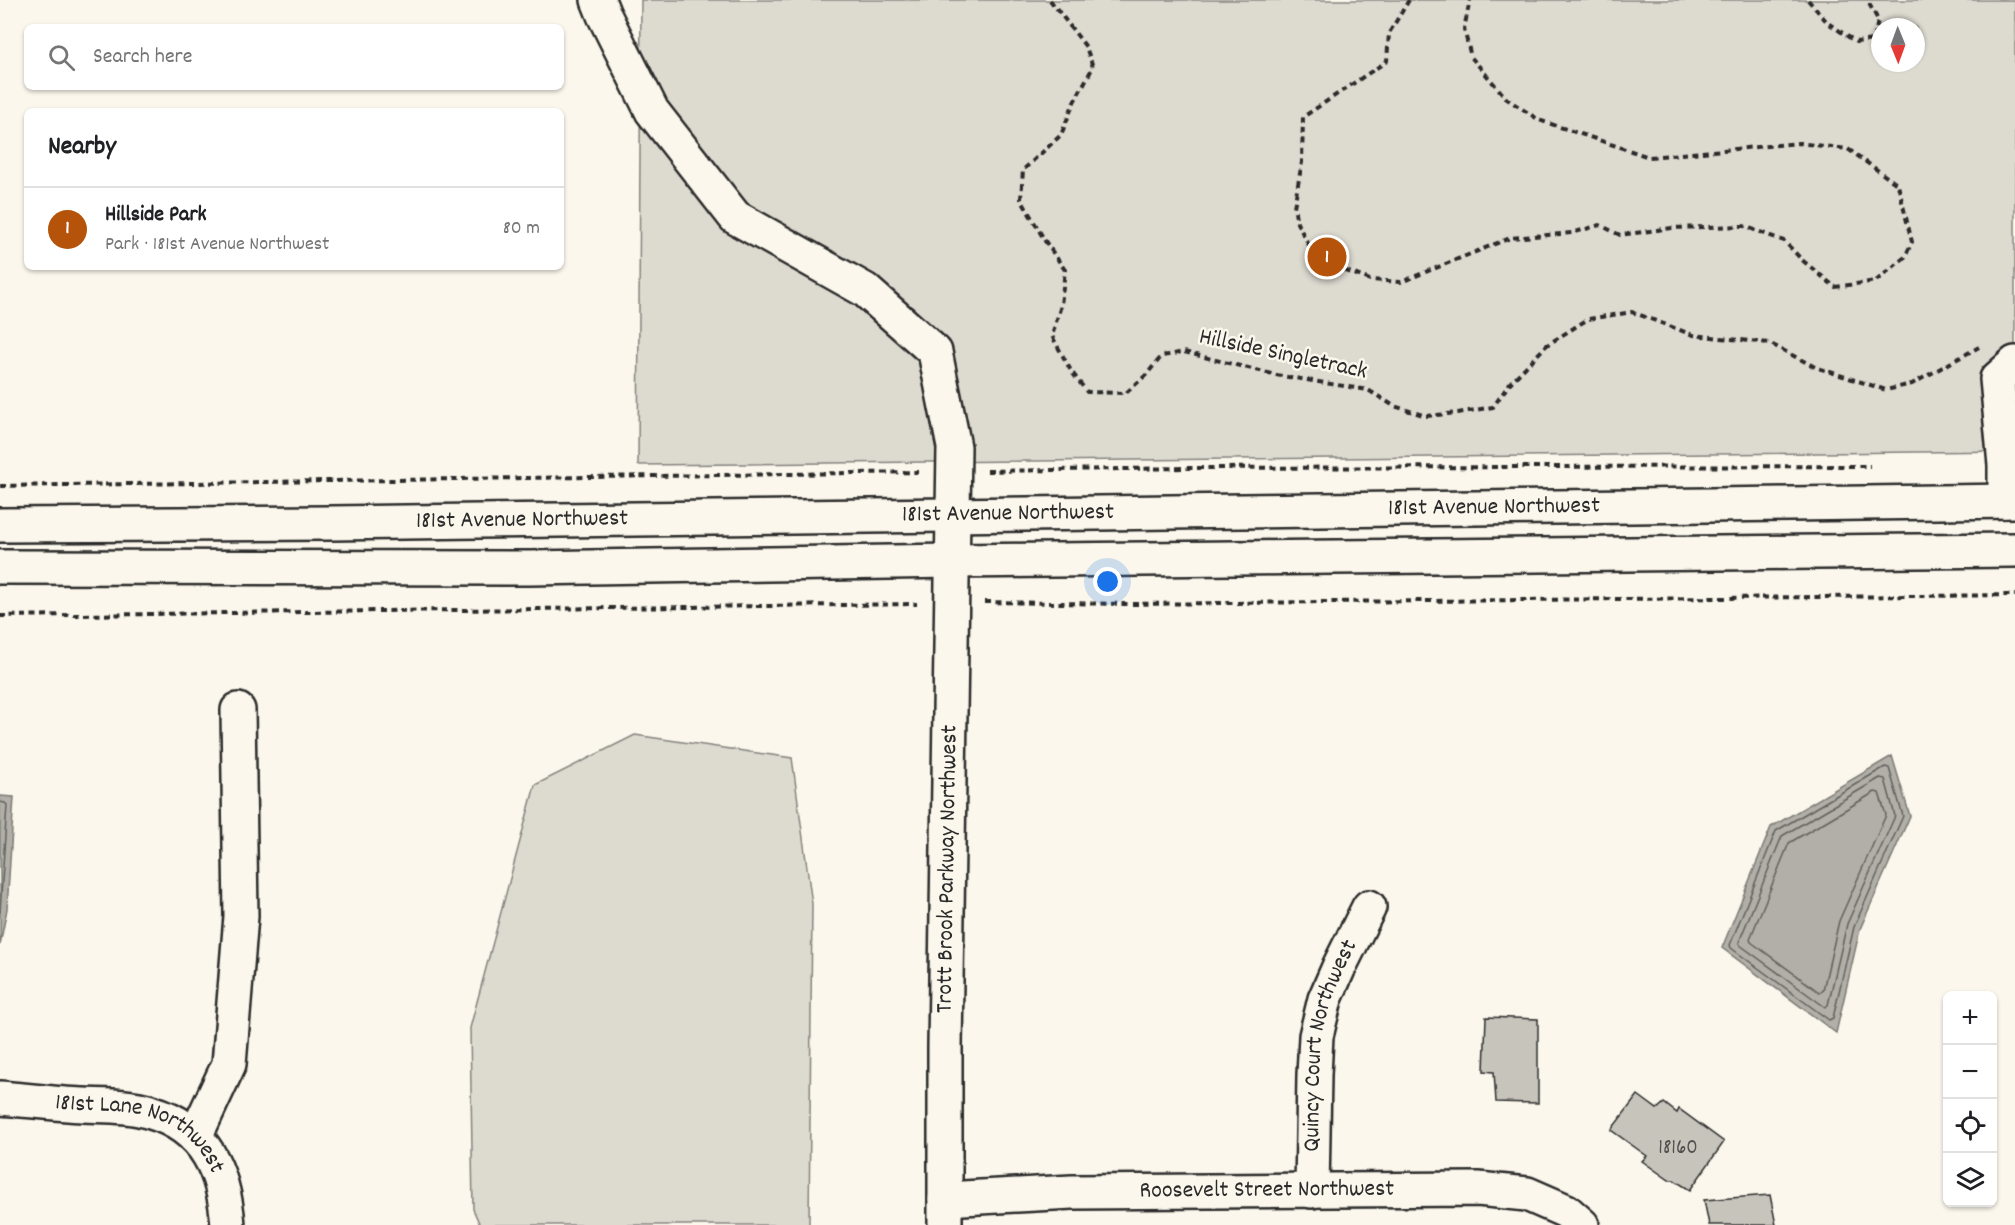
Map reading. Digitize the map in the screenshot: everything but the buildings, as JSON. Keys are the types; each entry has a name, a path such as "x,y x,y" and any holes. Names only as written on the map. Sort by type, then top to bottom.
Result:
{"main road":[{"name":"Trott Brook Parkway Northwest","path":"598,0 652,111 735,217 865,290 935,352 954,447 945,1047 945,1212"},
{"path":"2010,501 1997,379 2015,363"},
{"name":"181st Avenue Northwest","path":"0,525 331,523 2010,501"},
{"name":"181st Avenue Northwest","path":"0,567 530,568 952,561 2015,550"},
{"path":"195,1137 229,1064 241,916 238,710"},
{"name":"Quincy Court Northwest","path":"1312,1191 1316,1035 1325,999 1369,907"},
{"name":"181st Lane Northwest","path":"0,1098 119,1106 152,1112 182,1126 205,1148 220,1175 228,1225"},
{"name":"Roosevelt Street Northwest","path":"945,1212 1072,1192 1478,1189 1527,1194 1566,1211 1582,1225"}],"path":[{"name":"Hillside Singletrack","path":"1050,0 1086,47 1093,68 1074,102 1061,135 1023,170 1021,198 1045,241 1065,270 1061,305 1052,336 1071,371 1087,392 1126,393 1162,356 1184,352 1276,375 1368,390 1394,406 1426,416 1458,413 1493,407 1510,383 1547,345 1588,319 1632,312 1693,335 1768,343 1815,367 1886,390 1912,384 1983,344"},
{"path":"1409,0 1389,33 1387,61 1303,117 1302,162 1294,207 1297,223 1317,260 1370,280 1401,282 1510,238 1572,234 1600,225 1620,235 1672,228 1744,226 1784,241 1802,260 1835,287 1876,281 1905,257 1912,242 1899,185 1848,149 1799,143 1649,157 1539,120 1507,99 1471,57 1464,29 1470,0"},
{"path":"1808,0 1828,23 1856,42 1874,40 1878,20 1867,0"},
{"path":"0,486 1190,468 1873,466"},
{"path":"999,602 1141,604 2015,595"},
{"path":"0,616 904,605"}],"shaded area":[{"path":"641,0 2015,0 2015,451 638,465"},
{"path":"635,735 792,758 812,904 809,1225 480,1225 473,1209 470,1028 535,785"}],"water":[{"path":"1892,756 1910,816 1860,929 1836,1033 1722,948 1771,827"},
{"path":"0,796 14,797 7,909 0,945"}],"place":[{"name":"Hillside Park","path":"1327,257"}]}
